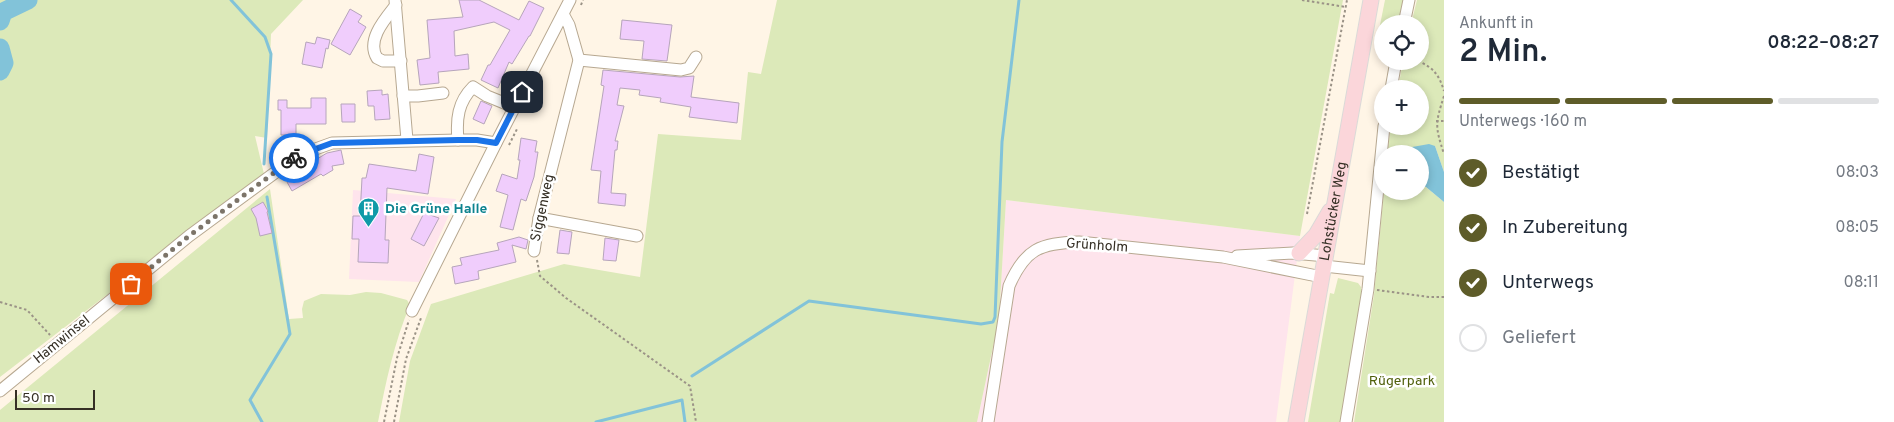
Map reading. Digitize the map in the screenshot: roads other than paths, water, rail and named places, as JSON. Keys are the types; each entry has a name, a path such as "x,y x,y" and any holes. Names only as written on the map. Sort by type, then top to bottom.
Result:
{"main road":[{"name":"Lohstücker Weg","path":"1296,422 1371,0"},
{"path":"1298,254 1316,235 1335,203"}],"street":[{"path":"412,312 570,0"},
{"path":"1406,15 1409,0"},
{"path":"396,3 376,35 374,49 377,58 400,60"},
{"path":"396,3 407,140"},
{"path":"563,14 569,26 579,60 681,70 689,68 696,57"},
{"name":"Siggenweg","path":"534,251 539,218 579,60"},
{"path":"458,140 459,109 462,98 473,87 486,96 514,108"},
{"path":"403,96 443,93"},
{"path":"1346,422 1368,289 1383,135"},
{"name":"Hamwinsel","path":"0,392 189,236 299,155 332,143 407,140 477,140 496,143"},
{"path":"539,218 637,236"},
{"name":"Grünholm","path":"988,422 1009,286 1017,268 1026,256 1046,246 1061,242 1079,242 1324,266"},
{"name":"Grünholm","path":"1223,257 1298,254 1324,266"},
{"path":"1324,266 1370,271"}],"water":[{"path":"1429,144 1435,146 1444,172 1444,202 1429,190 1429,145 1423,145"}],"waterway":[{"path":"0,21 3,12 28,0"},
{"path":"231,0 265,37 271,54 264,164"},
{"path":"692,376 809,301 981,324 993,322 995,317 1002,142 1019,0"},
{"path":"0,48 4,63 0,71"},
{"path":"262,422 250,400 290,334 267,197"},
{"path":"596,422 682,400 685,422"}],"place":[{"name":"Die Grüne Halle","path":"369,228"}],"park label":[{"name":"Rügerpark","path":"1402,381"}]}
